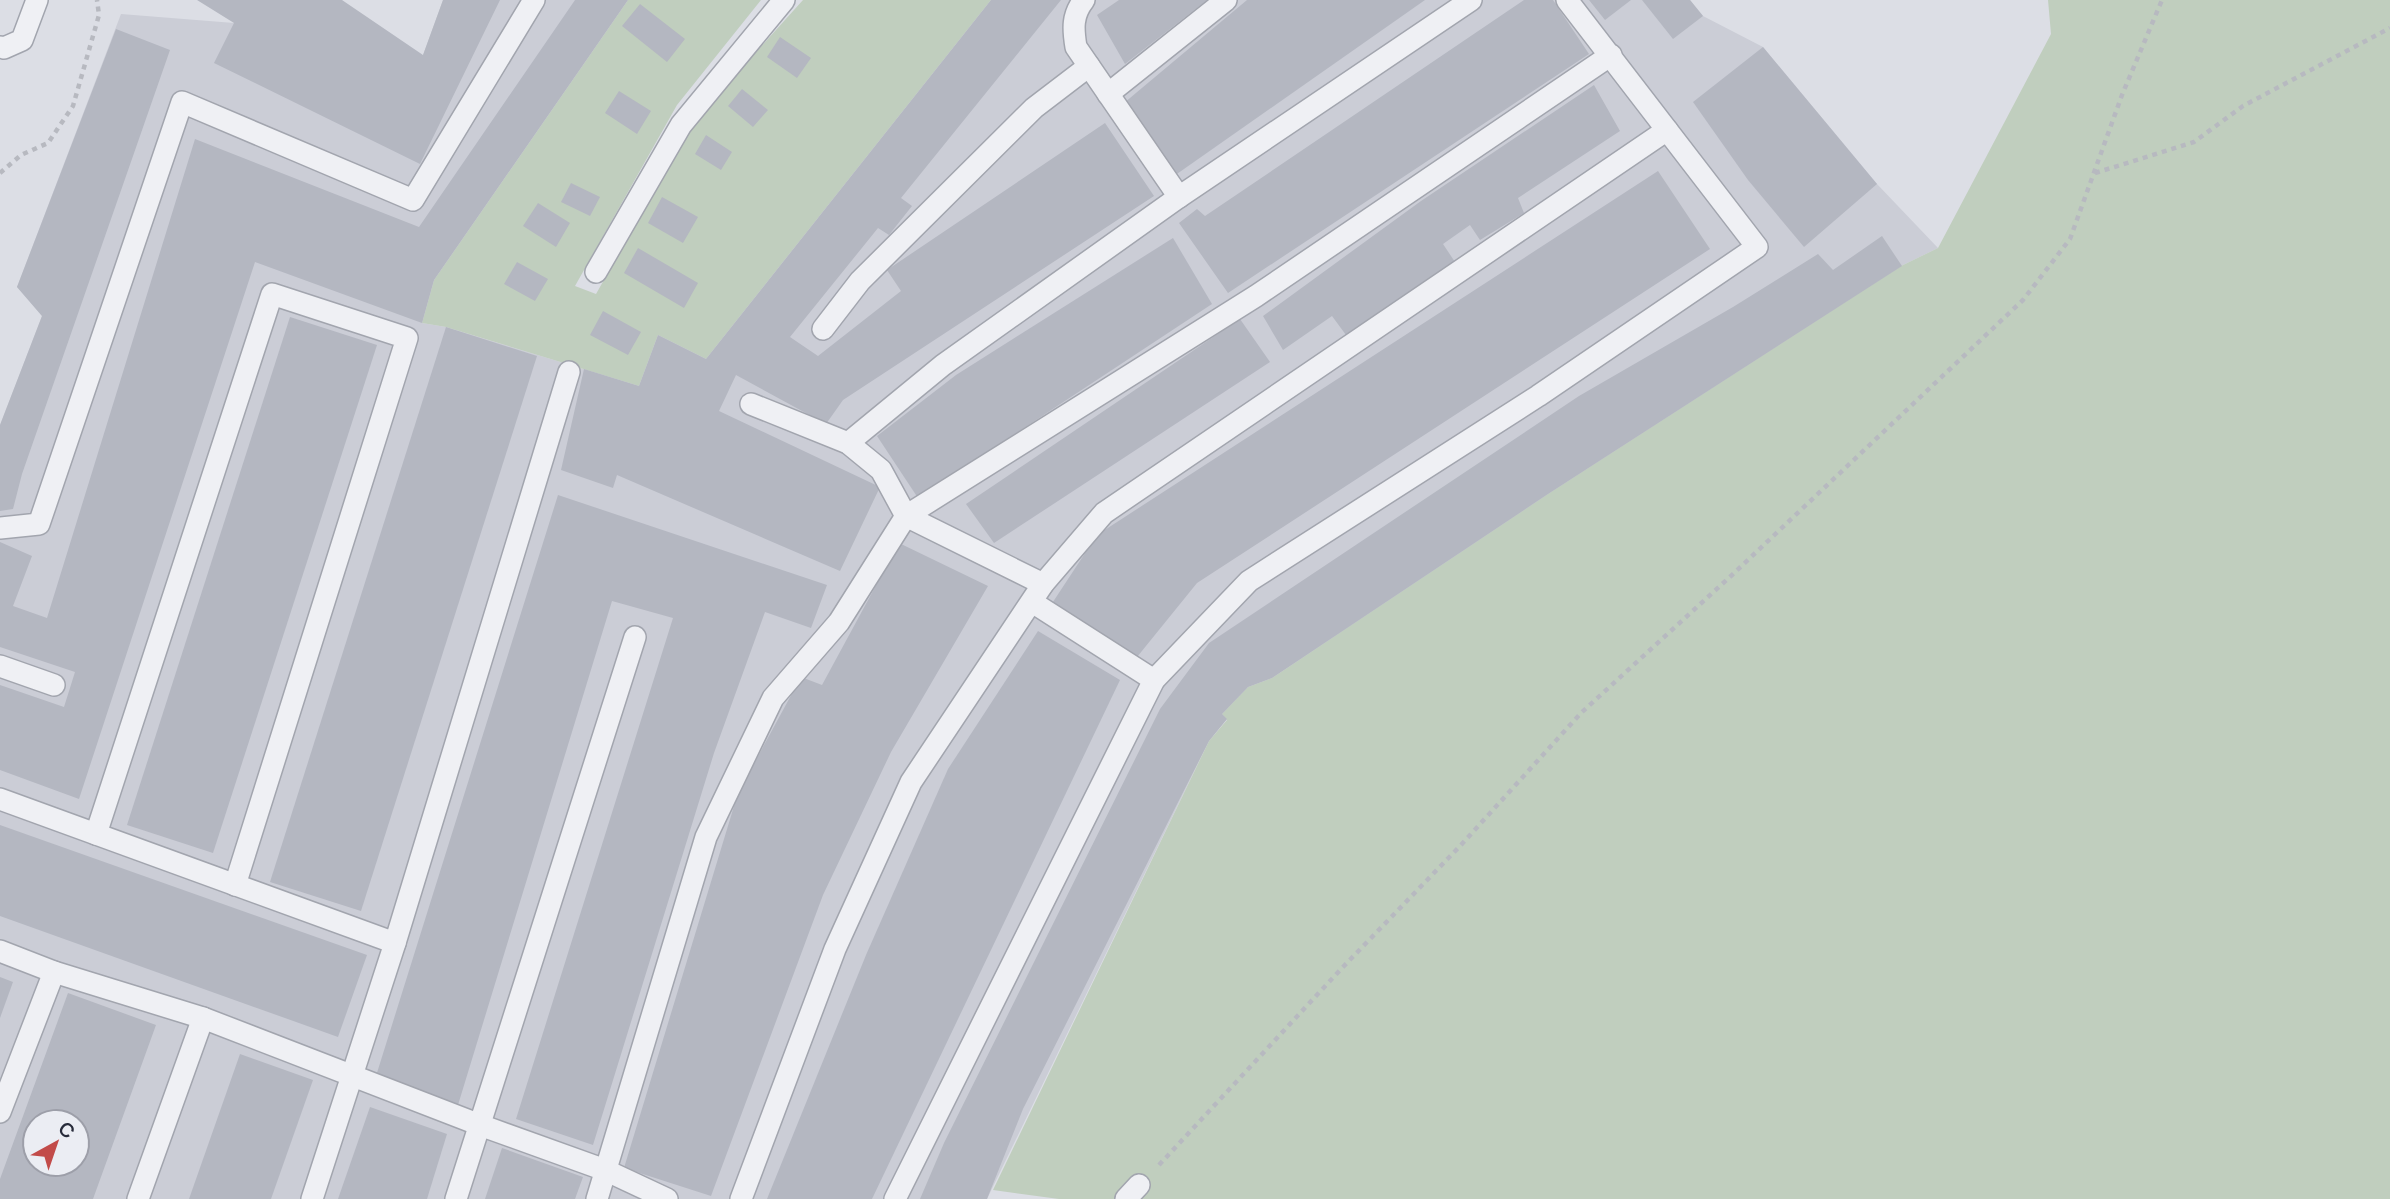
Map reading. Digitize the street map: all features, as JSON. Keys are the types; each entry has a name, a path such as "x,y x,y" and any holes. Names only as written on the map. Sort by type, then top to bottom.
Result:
{"lane":[{"path":"0,47 4,48 22,40 37,0"},
{"path":"0,528 39,524 182,102 413,201 534,0"},
{"path":"596,272 681,125 784,0"},
{"path":"1084,0 1077,8 1073,26 1076,47 1179,197"},
{"path":"1108,94 1226,0"},
{"path":"848,443 943,365 1179,197 1471,0"},
{"path":"895,1199 1154,680 1249,581 1538,396 1757,247 1567,0"},
{"path":"597,1199 706,837 773,698 839,622 906,516 1256,296 1611,55"},
{"path":"823,329 860,281 1034,108 1089,66"},
{"path":"741,1199 835,949 911,782 1038,593 1104,513 1667,130"},
{"path":"96,834 272,294 407,338 235,885"},
{"path":"312,1199 395,943 569,372"},
{"path":"751,404 848,443 881,470 906,516 1038,593 1154,680"},
{"path":"456,1199 635,637"},
{"path":"0,666 54,685"},
{"path":"0,799 395,943"},
{"path":"0,951 54,972 203,1018 480,1125 605,1170 667,1199"},
{"path":"0,1112 54,972"},
{"path":"138,1199 203,1018"}],"path":[{"path":"0,173 21,155 48,143 73,106 99,15 97,0"},
{"path":"1133,1192 1461,845 1581,713 1732,575 2023,300 2070,239 2122,95 2162,0"},
{"path":"2095,174 2194,142 2243,106 2390,28"}],"shaded area":[{"path":"443,0 628,0 434,280 422,323 446,327 639,386 658,335 706,359 991,0 1690,0 1703,16 1763,47 1877,184 1938,248 1901,266 1272,678 1248,687 1209,741 987,1199 0,1199 0,425 42,316 17,287 121,14 234,23 394,108 423,55"}],"green space":[{"path":"628,0 761,0 677,105 575,286 596,294 694,121 803,0 991,0 706,359 658,335 639,386 446,327 422,323 434,280"},
{"path":"2048,0 2390,0 2390,1199 1059,1199 993,1190 1209,741 1227,720 1222,714 1248,687 1272,678 1548,494 1901,266 1938,248 2051,34"}],"building":[{"path":"197,0 342,0 423,55 443,0 500,0 420,164 214,63 234,23"},
{"path":"575,0 628,0 434,280 422,323 255,262 79,799 0,770 0,685 64,707 75,672 0,647 0,542 32,556 13,606 47,618 195,139 419,227"},
{"path":"991,0 1061,0 901,198 912,206 889,235 878,228 790,337 818,356 901,291 887,270 1105,123 1154,196 843,400 826,424 736,375 719,411 880,487 840,571 617,475 613,488 561,470 584,369 639,386 658,335 706,359"},
{"path":"1119,0 1207,0 1125,64 1097,15"},
{"path":"1247,0 1425,0 1174,176 1124,103"},
{"path":"1524,0 1553,0 1589,54 1228,293 1179,223 1197,209 1205,216"},
{"path":"1589,0 1631,0 1605,20"},
{"path":"1642,0 1690,0 1703,16 1673,39"},
{"path":"640,4 685,39 667,62 622,26"},
{"path":"116,29 170,50 22,474 13,509 0,511 0,425 42,316 17,287"},
{"path":"780,37 811,58 797,78 767,57"},
{"path":"1763,47 1877,184 1804,247 1748,180 1693,102"},
{"path":"1594,85 1620,131 1518,198 1524,213 1480,240 1470,225 1443,244 1457,265 1346,335 1332,316 1283,350 1263,316 1421,201"},
{"path":"742,89 768,110 753,127 728,106"},
{"path":"619,91 651,111 637,134 605,113"},
{"path":"706,135 732,152 721,170 695,154"},
{"path":"1658,171 1710,249 1197,583 1133,662 1049,608 1097,535"},
{"path":"571,183 600,197 590,216 561,202"},
{"path":"662,197 698,217 683,243 648,223"},
{"path":"538,203 570,223 556,247 523,226"},
{"path":"1882,236 1902,266 1548,494 1272,678 1248,687 1222,714 1227,719 1209,741 1023,1109 987,1199 920,1199 944,1143 1160,709 1209,643 1579,396 1733,307 1818,254 1833,270"},
{"path":"1173,238 1212,304 918,498 877,436 956,375"},
{"path":"638,248 698,283 684,308 624,273"},
{"path":"517,262 548,279 535,301 504,284"},
{"path":"603,311 641,332 628,355 590,335"},
{"path":"290,317 377,345 213,853 127,825"},
{"path":"1240,319 1270,362 994,543 966,504"},
{"path":"446,327 537,356 361,911 270,882"},
{"path":"558,495 827,585 811,628 765,612 714,753 593,1145 516,1119 673,618 612,601 458,1105 376,1076"},
{"path":"899,543 988,586 891,752 823,895 711,1196 624,1168 738,793 801,677 822,685"},
{"path":"1038,631 1120,680 872,1199 767,1199 866,955 948,769"},
{"path":"0,825 367,955 338,1037 0,916"},
{"path":"0,977 13,982 0,1018"},
{"path":"68,993 156,1025 93,1199 0,1199 0,1179 21,1122 21,1178 91,1178 91,1108 26,1108"},
{"path":"240,1054 313,1080 271,1199 189,1199"},
{"path":"370,1107 447,1134 427,1199 338,1199"},
{"path":"502,1148 583,1177 575,1199 485,1199"}]}
